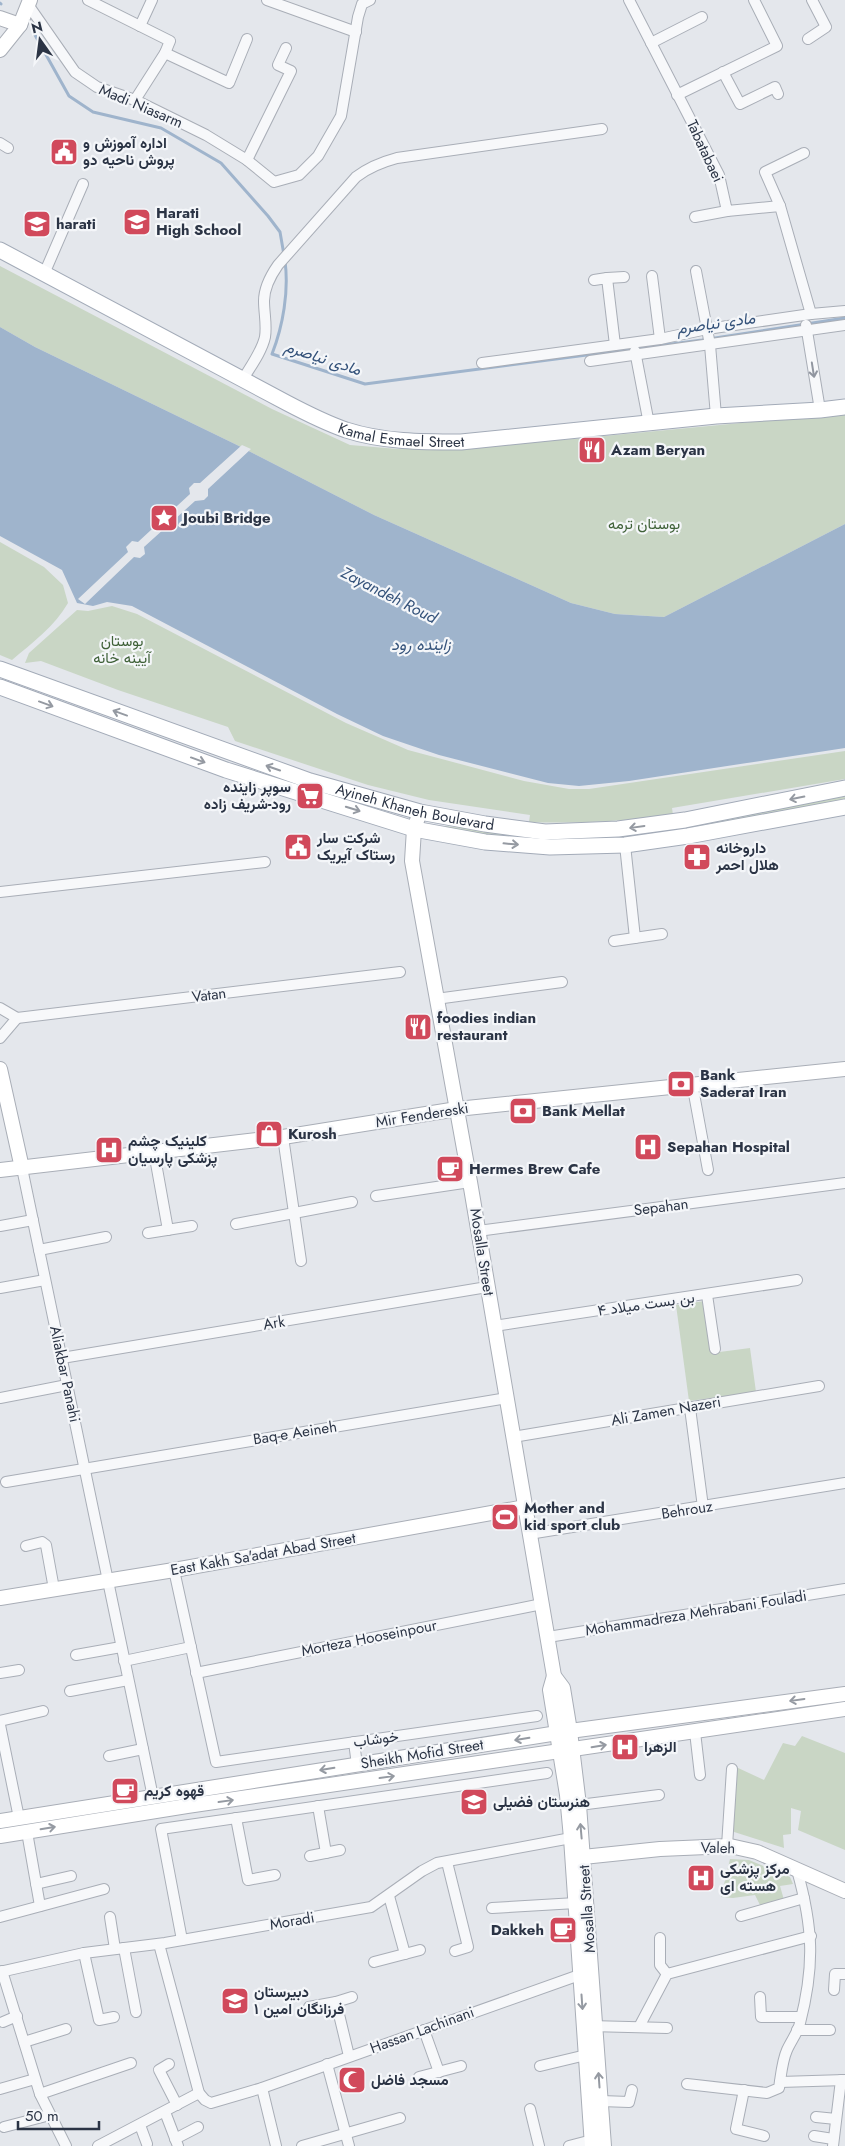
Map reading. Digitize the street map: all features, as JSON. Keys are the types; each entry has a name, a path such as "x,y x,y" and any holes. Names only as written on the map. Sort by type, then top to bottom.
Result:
{"main road":[{"path":"0,50 20,25 30,3"},
{"path":"0,18 20,25"},
{"name":"Kamal Esmael Street","path":"2,253 322,420 347,430 391,439 425,442 460,442 716,416 845,407"},
{"name":"Ayineh Khaneh Boulevard","path":"0,669 310,781 420,812 485,824 546,832 618,830 685,820 845,788"},
{"name":"Ayineh Khaneh Boulevard","path":"0,687 226,770 414,829 485,842 550,847 625,845 845,806"},
{"path":"770,803 774,820"},
{"name":"Mosalla Street","path":"420,812 414,829 412,861 470,1182 554,1676 562,1688 563,1732 579,1805 584,1857 586,1973 590,2026 601,2101 596,2144"},
{"path":"0,1069 22,1168"},
{"name":"Mir Fendereski","path":"0,1170 283,1137 457,1109 692,1083 845,1069"},
{"name":"East Kakh Sa'adat Abad Street","path":"0,1598 174,1570 525,1507"},
{"name":"Sheikh Mofid Street","path":"0,1821 563,1732 845,1694"},
{"path":"754,1706 752,1715 758,1722"},
{"name":"Sheikh Mofid Street","path":"0,1836 187,1806 845,1709"},
{"path":"726,1710 732,1713 734,1717 733,1723 729,1726"},
{"name":"Mosalla Street","path":"566,1751 576,1903 586,1973"},
{"path":"184,1792 180,1799 182,1804 187,1806"},
{"path":"154,1796 162,1802 161,1808 156,1811"},
{"name":"Valeh","path":"584,1857 660,1849 727,1846 757,1852 845,1891"},
{"name":"Mosalla Street","path":"590,2026 586,2055 596,2144"}],"street":[{"path":"88,0 170,40 165,53 135,100"},
{"path":"140,26 152,0"},
{"path":"267,0 356,32 362,1"},
{"name":"Tabatabaei","path":"629,0 719,175 727,211"},
{"path":"677,95 777,46 754,0"},
{"path":"808,39 826,27 812,0"},
{"name":"Madi Niasarm","path":"30,3 75,72 97,87 135,100 206,135 247,160 274,182 299,175 318,156 341,116 356,32"},
{"path":"651,43 702,17"},
{"path":"165,53 229,83 247,39"},
{"path":"247,160 291,71 278,65 286,48"},
{"path":"723,72 740,104 775,87 778,94"},
{"path":"243,379 265,337 266,317 264,300 272,274 356,177 380,162 397,158 602,129"},
{"path":"804,153 765,172 780,206 808,314 807,331 820,410"},
{"path":"44,274 83,184"},
{"path":"695,217 727,211 780,206"},
{"path":"696,270 708,329 716,416"},
{"path":"652,276 660,338"},
{"path":"594,280 624,277"},
{"path":"607,278 615,345"},
{"path":"482,363 615,345 808,314 845,311"},
{"path":"590,361 845,325"},
{"path":"634,342 649,424"},
{"path":"625,845 635,938"},
{"path":"0,892 265,862"},
{"path":"614,941 662,934"},
{"name":"Vatan","path":"18,1018 400,972"},
{"path":"436,999 562,982"},
{"path":"0,1008 18,1018 0,1038"},
{"path":"692,1083 708,1170"},
{"path":"283,1137 301,1261"},
{"path":"154,1152 168,1230"},
{"name":"Aliakbar Panahi","path":"22,1168 121,1647 154,1796"},
{"path":"376,1196 470,1182"},
{"name":"Sepahan","path":"478,1231 845,1183"},
{"path":"236,1224 352,1202"},
{"path":"0,1226 33,1220"},
{"path":"148,1233 192,1226"},
{"path":"39,1250 106,1237"},
{"path":"0,1288 46,1280"},
{"name":"بن بست میلاد ۴","path":"494,1326 797,1280"},
{"name":"Ark","path":"62,1358 487,1287"},
{"path":"707,1295 714,1350"},
{"path":"0,1398 67,1385"},
{"name":"Ali Zamen Nazeri","path":"513,1437 819,1386"},
{"name":"Baq-e Aeineh","path":"6,1482 506,1398"},
{"path":"690,1408 703,1507"},
{"name":"Behrouz","path":"529,1534 845,1483"},
{"path":"26,1546 42,1542 46,1545 54,1589"},
{"path":"174,1570 196,1673"},
{"name":"Mohammadreza Mehrabani Fouladi","path":"548,1637 845,1589"},
{"name":"Morteza Hooseinpour","path":"196,1673 542,1604"},
{"path":"76,1655 121,1647"},
{"path":"124,1661 191,1647"},
{"path":"0,1673 19,1670"},
{"name":"خوشاب","path":"196,1673 216,1762 537,1716"},
{"path":"70,1691 128,1680"},
{"path":"0,1721 43,1711"},
{"path":"0,1725 5,1772 20,1818"},
{"path":"695,1732 700,1775"},
{"path":"354,1742 357,1765"},
{"path":"109,1756 143,1748"},
{"path":"727,1846 732,1769"},
{"path":"182,1940 161,1829 547,1773"},
{"path":"354,1782 357,1800"},
{"path":"579,1805 659,1795"},
{"path":"318,1806 326,1853"},
{"path":"236,1818 248,1880 274,1875"},
{"path":"27,1832 40,1906"},
{"name":"Moradi","path":"1,1971 84,1953 159,1944 351,1912 372,1907 422,1871 437,1863 571,1838"},
{"path":"310,1856 340,1850"},
{"path":"447,1862 468,1947 455,1951"},
{"path":"687,2084 767,2093 779,2088 786,2052 801,2017 810,1974 811,1936 797,1870"},
{"path":"36,1884 71,1876"},
{"path":"0,1917 104,1889"},
{"path":"389,1896 405,1954"},
{"path":"741,1916 804,1898"},
{"path":"492,1908 576,1903"},
{"path":"110,1918 120,1948 136,2012"},
{"path":"639,2027 667,1974 811,1936"},
{"path":"660,1938 660,1965 667,1974"},
{"path":"99,2146 199,2093 159,1944"},
{"path":"374,1962 420,1950"},
{"path":"84,1953 98,2020 114,2017"},
{"path":"1,1971 17,2016 40,2094 66,2146"},
{"name":"Hassan Lachinani","path":"199,2093 204,2100 211,2103 262,2088 586,1973"},
{"path":"834,1990 835,1974 845,1974"},
{"path":"309,2007 352,1997"},
{"path":"760,1997 762,2017 801,2017"},
{"path":"336,2002 349,2056"},
{"path":"3,2022 17,2016"},
{"path":"590,2026 667,2028"},
{"path":"24,2042 66,2029"},
{"path":"424,2030 439,2072"},
{"path":"797,2030 830,2030"},
{"path":"540,2066 586,2055"},
{"path":"40,2094 131,2063"},
{"path":"168,2064 159,2070 177,2105"},
{"path":"327,2064 349,2146"},
{"path":"419,2077 461,2066"},
{"path":"0,2089 35,2079"},
{"path":"780,2082 843,2080 842,2105 836,2119 833,2143"},
{"path":"262,2088 276,2146"},
{"path":"601,2101 629,2102 632,2090"},
{"path":"744,2090 736,2129 764,2136"},
{"path":"530,2109 539,2146"},
{"path":"165,2112 176,2142 198,2127"},
{"path":"4,2128 50,2115"},
{"path":"816,2117 836,2119"},
{"path":"302,2146 400,2118"},
{"path":"140,2125 147,2144"},
{"path":"814,2136 845,2145"},
{"path":"569,2146 596,2144"}],"green space":[{"name":"بوستان ترمه","path":"0,266 272,409 350,445 398,449 573,439 845,413 845,524 664,617 615,614 571,603 374,515 237,445 35,347 0,327"},
{"name":"بوستان آیینه خانه","path":"0,542 44,567 63,585 68,603 50,627 12,660 0,655"},
{"name":"بوستان آیینه خانه","path":"112,606 137,614 346,723 408,750 524,781 569,789 589,789 845,751 845,779 672,808 673,815 601,822 529,822 530,815 429,800 368,785 235,741 228,727 118,690 41,661 25,663 29,653 77,610 88,611"},
{"path":"845,792 845,800 703,828 596,842 532,840 448,830 445,826 530,835"},
{"path":"705,1301 712,1353 750,1348 756,1392 689,1401 676,1305"},
{"path":"802,1736 845,1753 845,1850 798,1830 801,1811 791,1808 791,1834 783,1835 784,1848 731,1831 736,1767 764,1780 783,1743 795,1746"},
{"path":"730,1859 749,1860 790,1877 793,1884 780,1886 784,1900 761,1907 755,1895 733,1898 721,1897"}],"water":[{"name":"زاینده رود","path":"0,327 35,347 237,445 374,515 571,603 615,614 664,617 845,524 845,748 629,781 579,786 548,783 439,755 383,736 337,714 132,606 107,602 93,606 77,603 62,570 0,536"}],"pier":[{"path":"242,445 251,449 208,489 208,496 204,500 195,501 144,547 145,554 140,558 134,557 85,604 78,599 128,552 126,547 132,541 138,542 190,494 189,488 194,483 200,483"}],"waterway":[{"name":"مادی نیاصرم","path":"35,35 69,96 93,112 161,128 221,163 280,232 284,255"},
{"name":"مادی نیاصرم","path":"285,261 286,296 279,332 272,354 365,384 702,340 845,318"}],"place":[{"name":"اداره آموزش و پروش ناحیه دو","path":"64,152"},
{"name":"Harati High School","path":"137,222"},
{"name":"harati","path":"37,224"},
{"name":"Azam Beryan","path":"592,450"},
{"name":"Joubi Bridge","path":"164,518"},
{"name":"سوپر زاینده رود-شریف زاده","path":"310,796"},
{"name":"شرکت سار رستاک آیریک","path":"298,847"},
{"name":"داروخانه هلال احمر","path":"697,857"},
{"name":"foodies indian restaurant","path":"418,1027"},
{"name":"Bank Saderat Iran","path":"681,1084"},
{"name":"Bank Mellat","path":"523,1111"},
{"name":"Kurosh","path":"269,1134"},
{"name":"Sepahan Hospital","path":"648,1147"},
{"name":"کلینیک چشم پزشکی پارسیان","path":"109,1150"},
{"name":"Hermes Brew Cafe","path":"450,1169"},
{"name":"Mother and kid sport club","path":"505,1517"},
{"name":"الزهرا","path":"625,1747"},
{"name":"قهوه کریم","path":"125,1791"},
{"name":"هنرستان فضیلی","path":"474,1802"},
{"name":"مرکز پزشکی هسته ای","path":"701,1878"},
{"name":"Dakkeh","path":"563,1930"},
{"name":"دبیرستان فرزانگان امین ۱","path":"235,2001"},
{"name":"مسجد فاضل","path":"352,2080"}],"water label":[{"name":"Zayandeh Roud","path":"389,595"}]}
